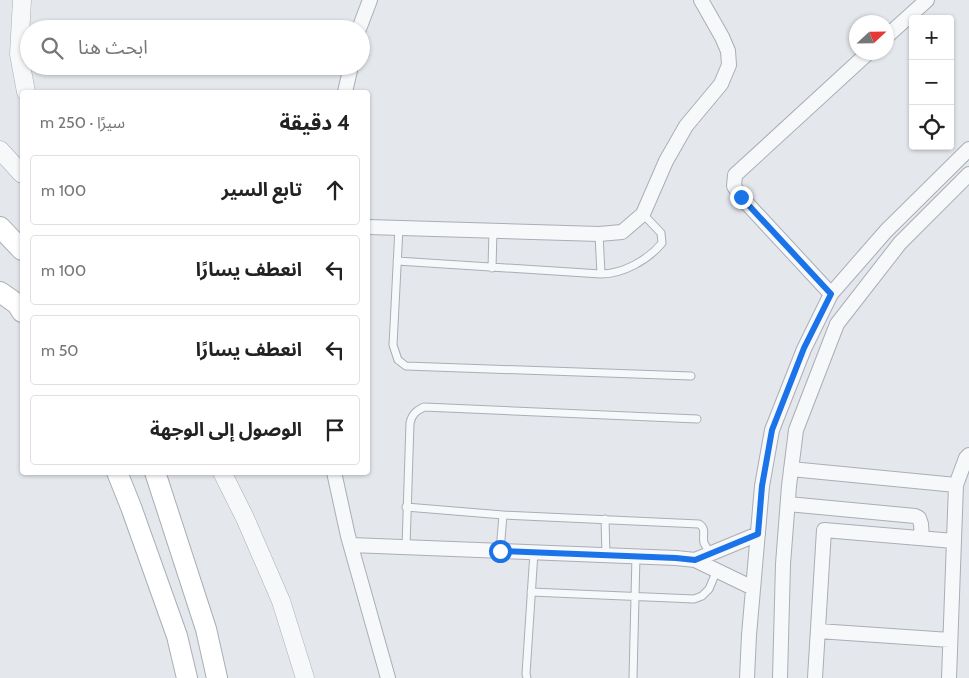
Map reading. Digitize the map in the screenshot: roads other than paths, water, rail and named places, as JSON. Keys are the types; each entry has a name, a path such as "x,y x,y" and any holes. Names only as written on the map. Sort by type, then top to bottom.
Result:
{"main road":[{"path":"0,227 20,248"},
{"path":"0,292 17,304 20,309"},
{"path":"118,475 177,636 187,678"},
{"path":"155,475 206,629 218,678"}],"street":[{"path":"21,20 22,0"},
{"path":"362,20 370,0"},
{"path":"370,227 599,234 622,232 643,214 666,161 686,126 721,84 729,65 728,51 722,37 701,0"},
{"path":"894,30 927,0"},
{"path":"20,36 20,59"},
{"path":"831,294 741,197 734,186 735,175 860,60"},
{"path":"23,75 26,90"},
{"path":"345,90 349,75"},
{"path":"747,678 762,486 772,430 804,348 831,294 886,232 969,149"},
{"path":"0,150 20,172"},
{"path":"780,678 783,564 796,430 837,324 900,243 969,174"},
{"path":"949,678 956,485 966,458 969,455"},
{"path":"792,469 956,485"},
{"path":"224,475 245,518 281,601 305,678"},
{"path":"335,475 351,545 388,678"},
{"path":"788,504 915,516 919,518 921,524 922,538"},
{"path":"815,678 826,508"},
{"path":"824,530 954,541"},
{"path":"695,560 758,534"},
{"path":"351,545 695,560 753,588"},
{"path":"818,631 950,640"}],"lane":[{"path":"397,261 611,274 626,269 656,251 662,243 661,233 643,214"},
{"path":"399,228 394,345 398,360 406,366 691,376"},
{"path":"492,268 493,231"},
{"path":"599,234 601,274"},
{"path":"406,547 410,423 412,416 424,407 697,419"},
{"path":"406,507 502,515 699,524 704,529 704,540 710,554"},
{"path":"500,551 502,515"},
{"path":"606,519 606,555"},
{"path":"527,678 534,552"},
{"path":"633,678 636,556"},
{"path":"531,592 694,599 702,596 709,589 716,570"}]}
